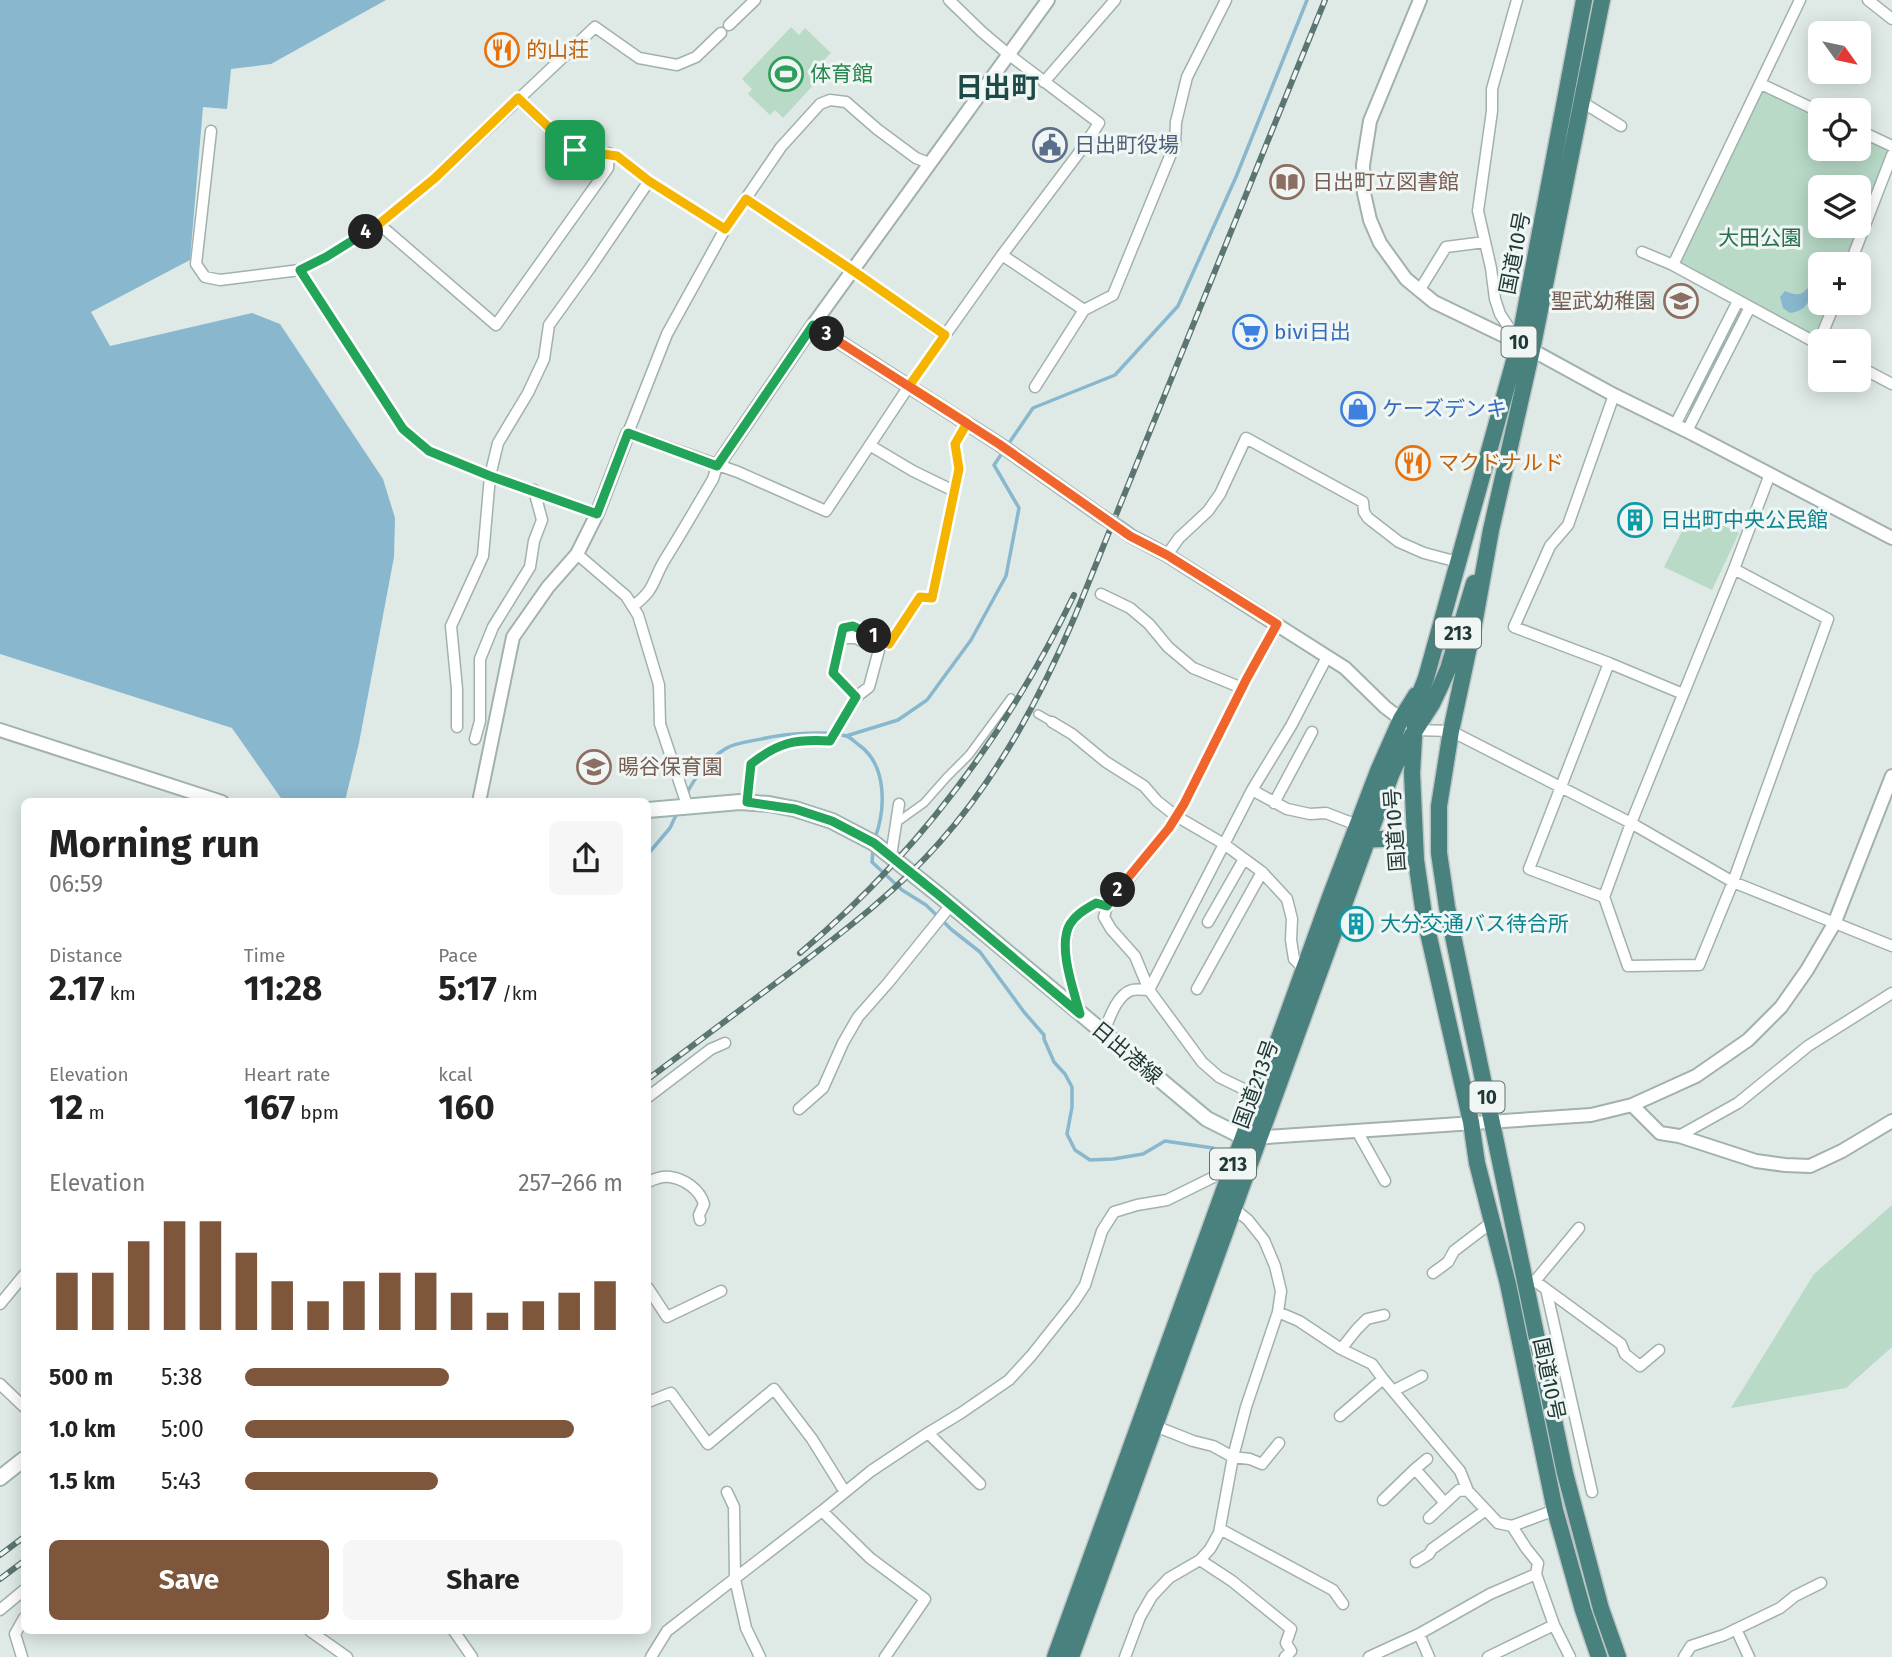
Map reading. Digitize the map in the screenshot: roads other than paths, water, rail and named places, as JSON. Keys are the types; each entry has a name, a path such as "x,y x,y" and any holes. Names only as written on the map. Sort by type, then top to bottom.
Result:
{"highway":[{"name":"国道10号","path":"1584,0 1525,347 1475,619 1451,730 1439,806 1439,853 1447,907 1492,1121 1530,1284 1544,1379 1577,1523 1601,1609 1618,1657"},
{"name":"国道10号","path":"1599,1657 1555,1510 1508,1284 1477,1163 1471,1122 1424,915 1416,860 1412,774 1416,703 1426,678 1458,562 1525,347 1582,102 1602,0"},
{"name":"国道213号","path":"1055,1657 1391,775 1402,751 1432,704 1448,669 1491,530"},
{"name":"国道213号","path":"1071,1657 1154,1426 1227,1204 1232,1168 1251,1138 1258,1096 1304,969 1378,771 1401,719 1426,678"},
{"path":"1367,840 1382,838 1400,841 1408,847 1416,860"}],"main road":[{"name":"日出港線","path":"651,810 747,802 795,809 832,821 874,843 1207,1119 1251,1138"},
{"path":"0,1478 21,1461"}],"street":[{"path":"211,131 196,264 205,277 220,280 300,270 379,224 435,178 595,27 639,58 677,65 696,57 755,0"},
{"path":"628,433 738,472 826,511 909,386 1099,124 1008,54 949,0"},
{"path":"633,606 646,597 655,583 662,565 713,479 717,466 813,325 1048,0"},
{"path":"1044,82 1115,0"},
{"path":"1035,387 1084,310 1113,295 1175,144 1175,122 1188,77 1226,0"},
{"path":"1420,0 1370,121 1363,180 1367,207 1380,243 1406,279 1434,302 1892,538"},
{"path":"1517,0 1492,89 1492,111 1478,211 1491,268 1494,299 1500,314 1525,347"},
{"path":"1673,265 1800,0"},
{"path":"1868,0 1892,19"},
{"path":"1761,84 1808,106"},
{"path":"518,98 575,150 617,156 649,181 725,229"},
{"path":"480,798 513,637 548,587 578,554 597,514 667,334 725,229 781,147 820,104 830,100 846,102 906,151 929,163"},
{"path":"1582,102 1621,126"},
{"path":"1871,136 1892,146"},
{"path":"379,224 496,325 608,168 609,153"},
{"path":"1855,252 1887,182 1892,155"},
{"path":"457,727 457,689 451,626 483,556 490,476 498,443 528,393 544,359 549,325 649,181"},
{"path":"746,199 945,335"},
{"path":"1419,291 1446,247 1485,242"},
{"path":"1642,252 1673,265 1808,338"},
{"path":"1002,255 1084,310"},
{"path":"300,270 403,429 429,451 597,514"},
{"path":"1681,428 1738,301"},
{"path":"1681,428 1750,307"},
{"path":"813,325 967,423 1101,516 1345,668 1385,707 1415,730 1451,730 1631,823 1733,882 1892,946"},
{"path":"1871,373 1892,384"},
{"path":"1614,395 1568,524 1550,546 1514,627 1683,694"},
{"path":"856,697 833,673 843,628 853,626 889,644 920,597 932,598 959,469 955,444 967,423"},
{"path":"1167,555 1220,494 1245,438 1363,502 1368,518 1399,542 1424,553 1458,562"},
{"path":"870,446 912,471 954,491"},
{"path":"1734,569 1828,619 1733,882 1699,965 1628,966 1604,897 1770,474"},
{"path":"475,739 480,721 480,659 493,627 530,567 534,541 542,520 534,490"},
{"path":"578,554 626,596 638,615 659,685 660,724 685,805"},
{"path":"1101,594 1130,608 1193,668 1242,688"},
{"path":"1258,1096 1219,1077 1202,1062 1149,990 1135,956 1104,917 1114,895 1169,828 1184,804 1277,624"},
{"path":"747,802 751,764 790,742 830,741 856,697 869,687 879,650 856,638 845,638"},
{"path":"1149,990 1252,790 1291,726 1327,657"},
{"path":"1604,897 1529,869 1609,663"},
{"path":"895,823 924,803 968,755 1012,698"},
{"path":"1038,714 1072,733 1106,762 1143,786 1176,816 1224,844 1262,872 1287,899 1292,919 1294,959 1304,969"},
{"path":"0,730 210,798"},
{"path":"1274,803 1312,732"},
{"path":"1251,1138 1591,1115 1632,1105 1696,1076 1748,1041 1781,1007 1807,970 1834,924 1892,776"},
{"path":"1252,790 1287,809 1310,814 1326,813 1357,825"},
{"path":"891,856 900,804"},
{"path":"1208,922 1244,859"},
{"path":"1197,989 1262,872"},
{"path":"1080,1014 1068,971 1065,940 1069,925 1079,914 1096,903 1107,906"},
{"path":"799,1109 823,1088 858,1017 951,905"},
{"path":"1104,1034 1112,1013 1124,994 1134,989 1149,990"},
{"path":"1679,1136 1738,1103 1808,1046 1892,993"},
{"path":"651,1095 711,1049 725,1043"},
{"path":"1632,1105 1660,1133 1679,1136 1756,1161 1810,1166 1842,1151 1892,1121"},
{"path":"1357,1131 1385,1181"},
{"path":"652,1657 667,1631 871,1471 1009,1380 1074,1303 1085,1285 1102,1231 1114,1212 1167,1200 1232,1168"},
{"path":"651,1181 669,1176 692,1186 702,1196 704,1204 699,1215 700,1220"},
{"path":"1125,1657 1140,1617 1152,1596 1169,1578 1200,1560 1210,1549 1220,1529 1245,1407 1278,1312 1280,1291 1272,1257 1264,1240 1227,1204"},
{"path":"1433,1273 1448,1262 1454,1251 1492,1222"},
{"path":"1579,1228 1530,1284 1546,1289 1621,1344 1625,1354 1640,1366 1659,1350"},
{"path":"0,1304 21,1279"},
{"path":"1546,1289 1592,1492"},
{"path":"651,1293 667,1317 720,1291"},
{"path":"1278,1312 1299,1321 1341,1349 1372,1364 1460,1471 1468,1491 1498,1523 1512,1526 1555,1510"},
{"path":"1341,1349 1367,1319 1384,1315"},
{"path":"1393,1391 1423,1376"},
{"path":"1340,1416 1383,1379"},
{"path":"0,1384 21,1403"},
{"path":"651,1401 671,1393 708,1444 774,1389 812,1439 845,1492"},
{"path":"1154,1426 1213,1446 1233,1457 1250,1459 1262,1465 1279,1443"},
{"path":"928,1433 980,1484"},
{"path":"1383,1500 1427,1459"},
{"path":"1415,1469 1445,1503"},
{"path":"1429,1518 1459,1490 1468,1491"},
{"path":"727,1492 734,1507 735,1579 746,1628 760,1657"},
{"path":"1416,1562 1486,1510"},
{"path":"822,1511 870,1558 925,1599 885,1657"},
{"path":"1512,1526 1538,1563 1536,1574 1554,1625 1570,1657"},
{"path":"1220,1529 1332,1590 1343,1604"},
{"path":"1200,1560 1232,1581 1292,1629 1286,1643 1291,1651 1285,1657"},
{"path":"1369,1657 1381,1654 1490,1594 1536,1574"},
{"path":"1684,1657 1690,1646 1724,1635 1780,1608 1795,1596 1821,1583"},
{"path":"0,1610 21,1592"},
{"path":"21,1623 15,1634 22,1657"},
{"path":"1488,1657 1554,1625"},
{"path":"1736,1629 1749,1657"},
{"path":"314,1634 347,1657"},
{"path":"456,1634 472,1657"},
{"path":"1419,1634 1429,1657"}],"water":[{"path":"0,0 386,0 271,64 231,69 227,109 203,107 190,260 91,312 110,346 252,313 280,324 383,479 395,518 394,557 359,743 346,798 281,798 232,728 0,654"},
{"path":"1808,288 1808,303 1803,308 1790,313 1783,308 1780,297 1785,291 1802,293"}],"waterway":[{"path":"846,736 898,720 927,700 971,640 1006,576 1019,508 994,465 1033,408 1115,375 1178,306 1236,177 1307,0"},
{"path":"1691,410 1741,313"},
{"path":"687,793 708,763 734,745 795,734 838,734 846,736 868,754 879,775 882,801 875,838"},
{"path":"651,850 670,828 677,813"},
{"path":"873,849 872,862 902,890 926,905 980,952 1044,1035 1054,1062 1072,1087 1072,1107 1067,1134 1075,1150 1090,1160 1143,1154 1165,1141 1213,1148"}],"railway":[{"path":"651,1077 850,926 888,894 940,842 999,763 1032,706 1075,616 1325,0"},
{"path":"800,953 883,875 956,789 1020,696 1074,595"},
{"path":"0,1555 21,1539"},
{"path":"0,1579 21,1563"}],"place":[{"name":"的山荘","path":"502,50"},
{"name":"体育館","path":"786,74"},
{"name":"日出町役場","path":"1050,145"},
{"name":"日出町立図書館","path":"1287,182"},
{"name":"聖武幼稚園","path":"1681,301"},
{"name":"bivi日出","path":"1250,332"},
{"name":"ケーズデンキ","path":"1358,409"},
{"name":"マクドナルド","path":"1413,463"},
{"name":"日出町中央公民館","path":"1635,520"},
{"name":"暘谷保育園","path":"594,767"},
{"name":"大分交通バス待合所","path":"1356,924"}],"district":[{"name":"日出町","path":"997,87"}],"park label":[{"name":"大田公園","path":"1760,238"}]}
